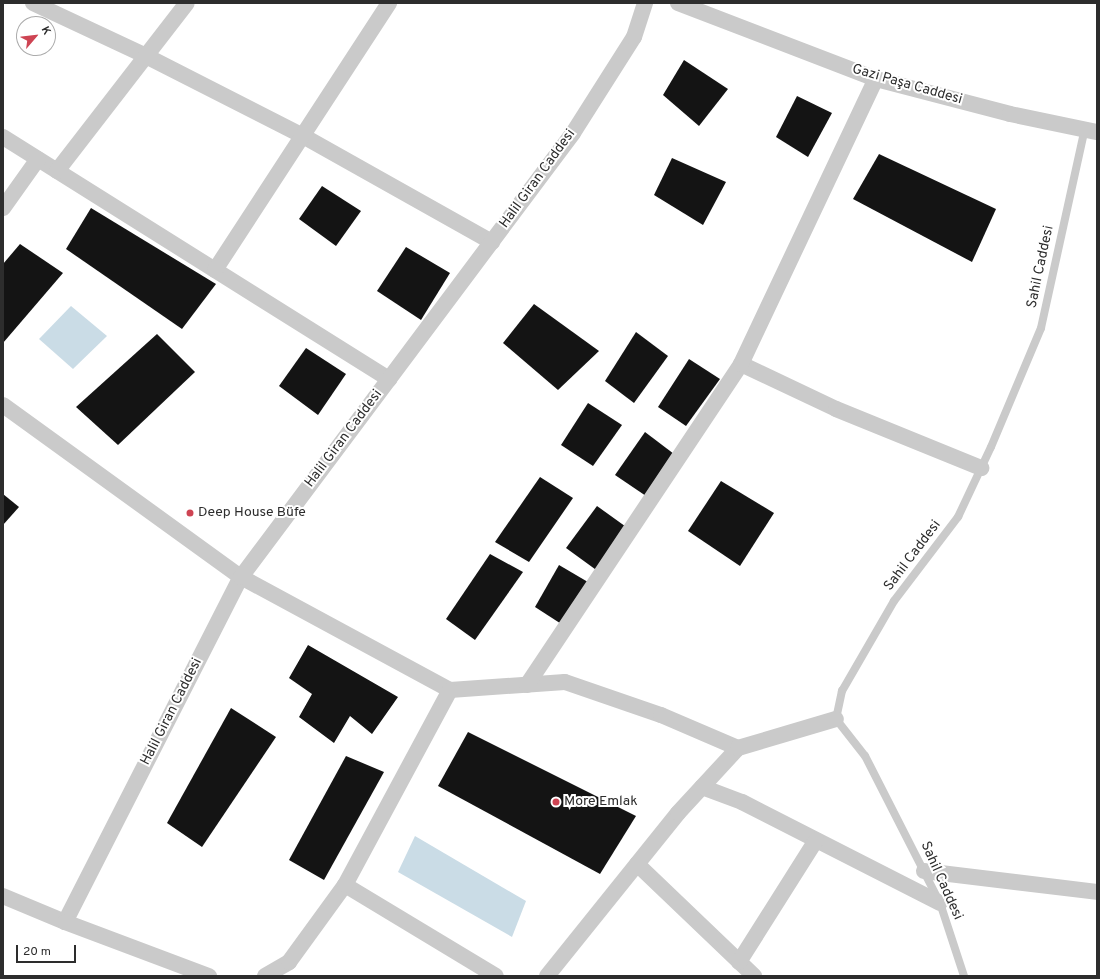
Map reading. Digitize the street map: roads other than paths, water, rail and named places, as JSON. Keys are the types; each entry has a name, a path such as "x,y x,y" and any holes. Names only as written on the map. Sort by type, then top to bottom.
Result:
{"street":[{"path":"33,3 146,56 303,136 492,242"},
{"path":"57,172 187,3"},
{"path":"215,270 389,3"},
{"name":"Halil Giran Caddesi","path":"65,922 241,577 492,242 585,114 634,37 645,3"},
{"name":"Gazi Paşa Caddesi","path":"678,3 876,79 1010,114 1091,130"},
{"path":"527,684 741,364 876,79"},
{"path":"3,137 389,379"},
{"path":"3,208 38,159"},
{"path":"741,364 836,409 981,468"},
{"path":"3,405 241,577 450,690 564,682 661,715 738,748"},
{"path":"265,976 289,962 345,884 450,690"},
{"path":"546,976 637,864 702,787 738,748 836,719"},
{"path":"702,787 742,802 940,903"},
{"path":"739,962 816,840"},
{"path":"637,864 754,976"},
{"path":"924,871 1097,892"},
{"path":"345,884 496,976"},
{"path":"3,896 65,922 209,976"}],"lane":[{"name":"Sahil Caddesi","path":"964,976 940,903 865,756 836,719 842,691 894,602 958,517 981,468 1041,328 1091,130"}],"water":[{"path":"71,306 107,336 73,369 39,339"},
{"path":"415,836 526,901 512,937 398,872"}],"place":[{"name":"Deep House Büfe","path":"190,513"},
{"name":"More Emlak","path":"556,802"}]}
